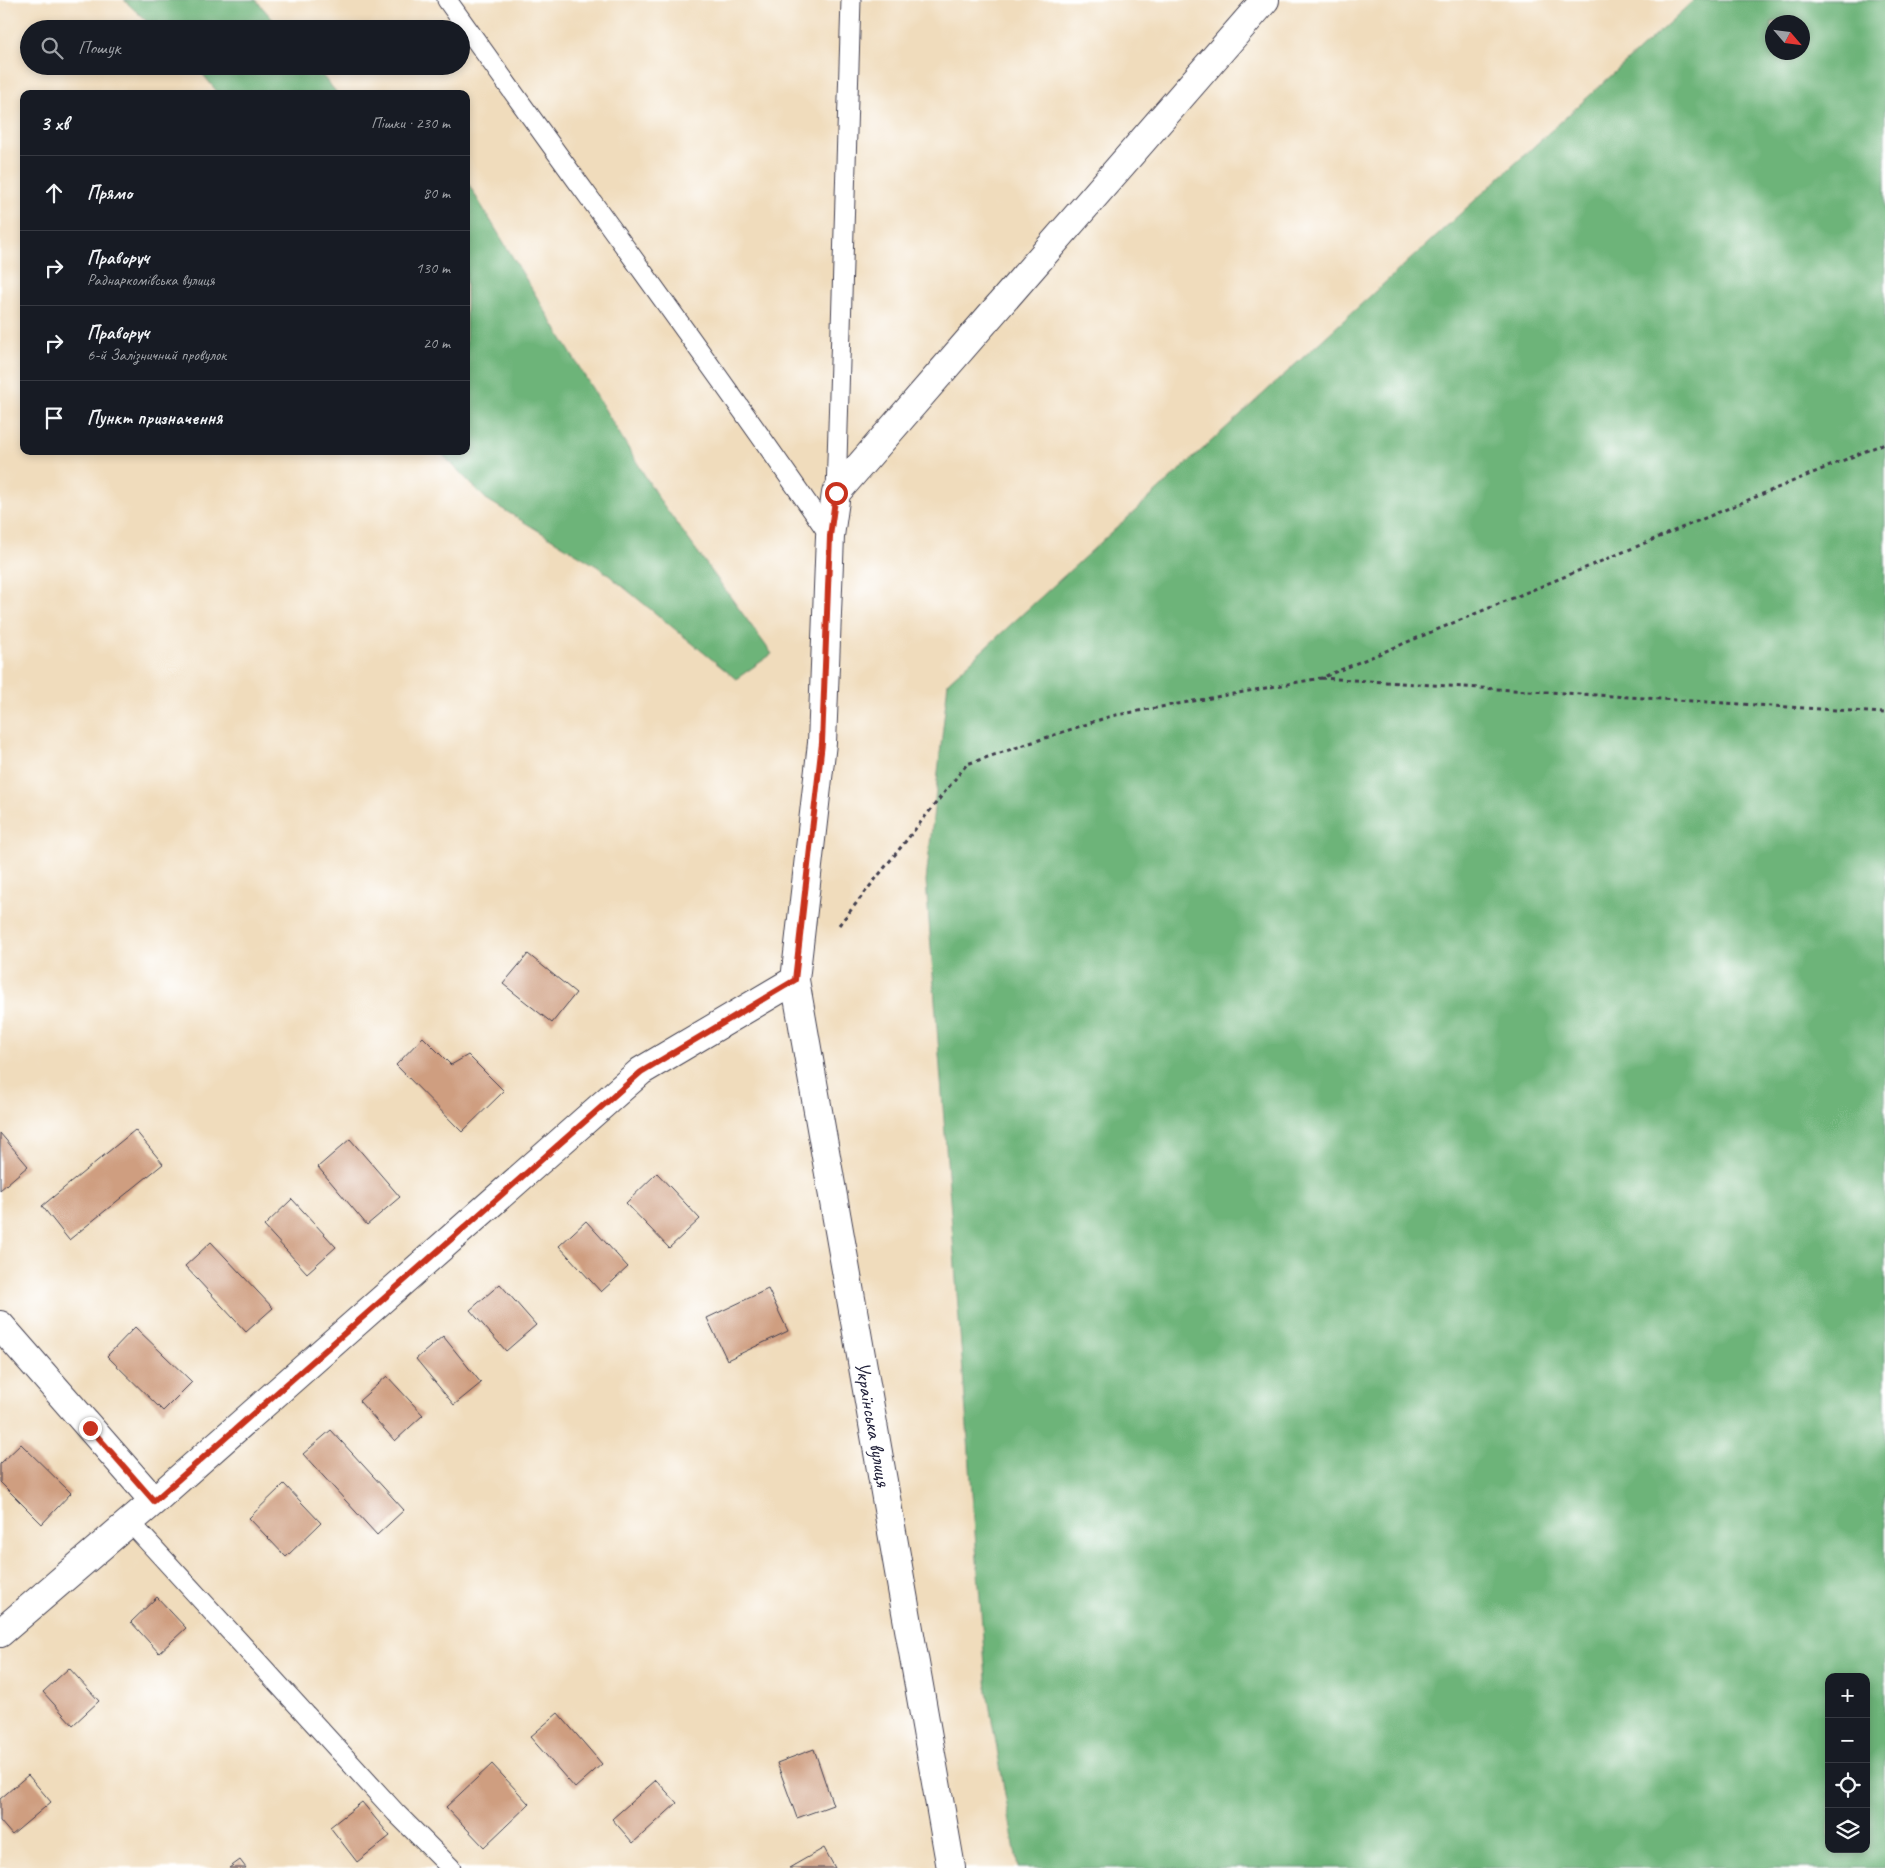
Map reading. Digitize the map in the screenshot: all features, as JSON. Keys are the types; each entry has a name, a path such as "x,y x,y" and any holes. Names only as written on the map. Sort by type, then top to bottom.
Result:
{"street":[{"path":"836,493 1265,0"},
{"name":"Українська вулиця","path":"836,493 830,536 822,743 795,980 951,1868"},
{"path":"0,1633 154,1501 641,1072 795,980"},
{"path":"0,1325 154,1501"}],"lane":[{"path":"447,0 461,20"},
{"path":"836,493 850,0"},
{"path":"470,32 647,280 749,418 830,536"},
{"path":"130,1522 396,1813 451,1868"}],"path":[{"path":"838,926 967,764 1111,716 1321,678 1885,442"},
{"path":"1321,678 1885,713"}],"green space":[{"path":"124,0 256,0 273,20 145,20"},
{"path":"1694,0 1885,0 1885,1868 1018,1868 987,1692 926,881 948,682"},
{"path":"203,75 322,75 335,90 216,90"},
{"path":"470,187 659,499 772,654 736,679 600,568 486,499 443,455 470,455"}],"building":[{"path":"528,954 576,993 552,1023 503,984"},
{"path":"423,1037 451,1065 468,1055 504,1091 462,1132 396,1065"},
{"path":"135,1130 163,1164 69,1240 42,1206"},
{"path":"0,1133 28,1166 0,1190"},
{"path":"350,1139 400,1197 367,1225 318,1167"},
{"path":"657,1173 700,1219 669,1248 626,1203"},
{"path":"292,1199 336,1247 307,1273 264,1226"},
{"path":"586,1221 628,1267 601,1292 559,1246"},
{"path":"211,1242 273,1308 246,1332 185,1266"},
{"path":"500,1284 536,1325 506,1351 470,1310"},
{"path":"768,1289 788,1331 727,1360 707,1318"},
{"path":"135,1327 192,1382 163,1411 107,1356"},
{"path":"443,1336 481,1383 454,1405 416,1359"},
{"path":"387,1376 423,1415 395,1441 359,1401"},
{"path":"331,1430 404,1510 377,1535 303,1454"},
{"path":"21,1444 71,1493 42,1524 0,1482 0,1464"},
{"path":"284,1484 321,1523 286,1557 249,1518"},
{"path":"157,1597 186,1628 159,1653 131,1622"},
{"path":"69,1668 99,1701 73,1725 43,1692"},
{"path":"558,1713 602,1764 575,1788 530,1737"},
{"path":"814,1749 833,1805 797,1818 777,1763"},
{"path":"492,1764 529,1804 484,1847 446,1807"},
{"path":"28,1775 51,1802 12,1835 0,1821 0,1799"},
{"path":"656,1780 677,1803 633,1843 612,1819"},
{"path":"362,1802 390,1836 357,1862 330,1827"},
{"path":"824,1848 835,1868 789,1868"},
{"path":"240,1860 246,1868 229,1868"}],"route":[{"path":"90,1428 154,1501 641,1072 795,980 822,743 830,536 836,493"}]}
